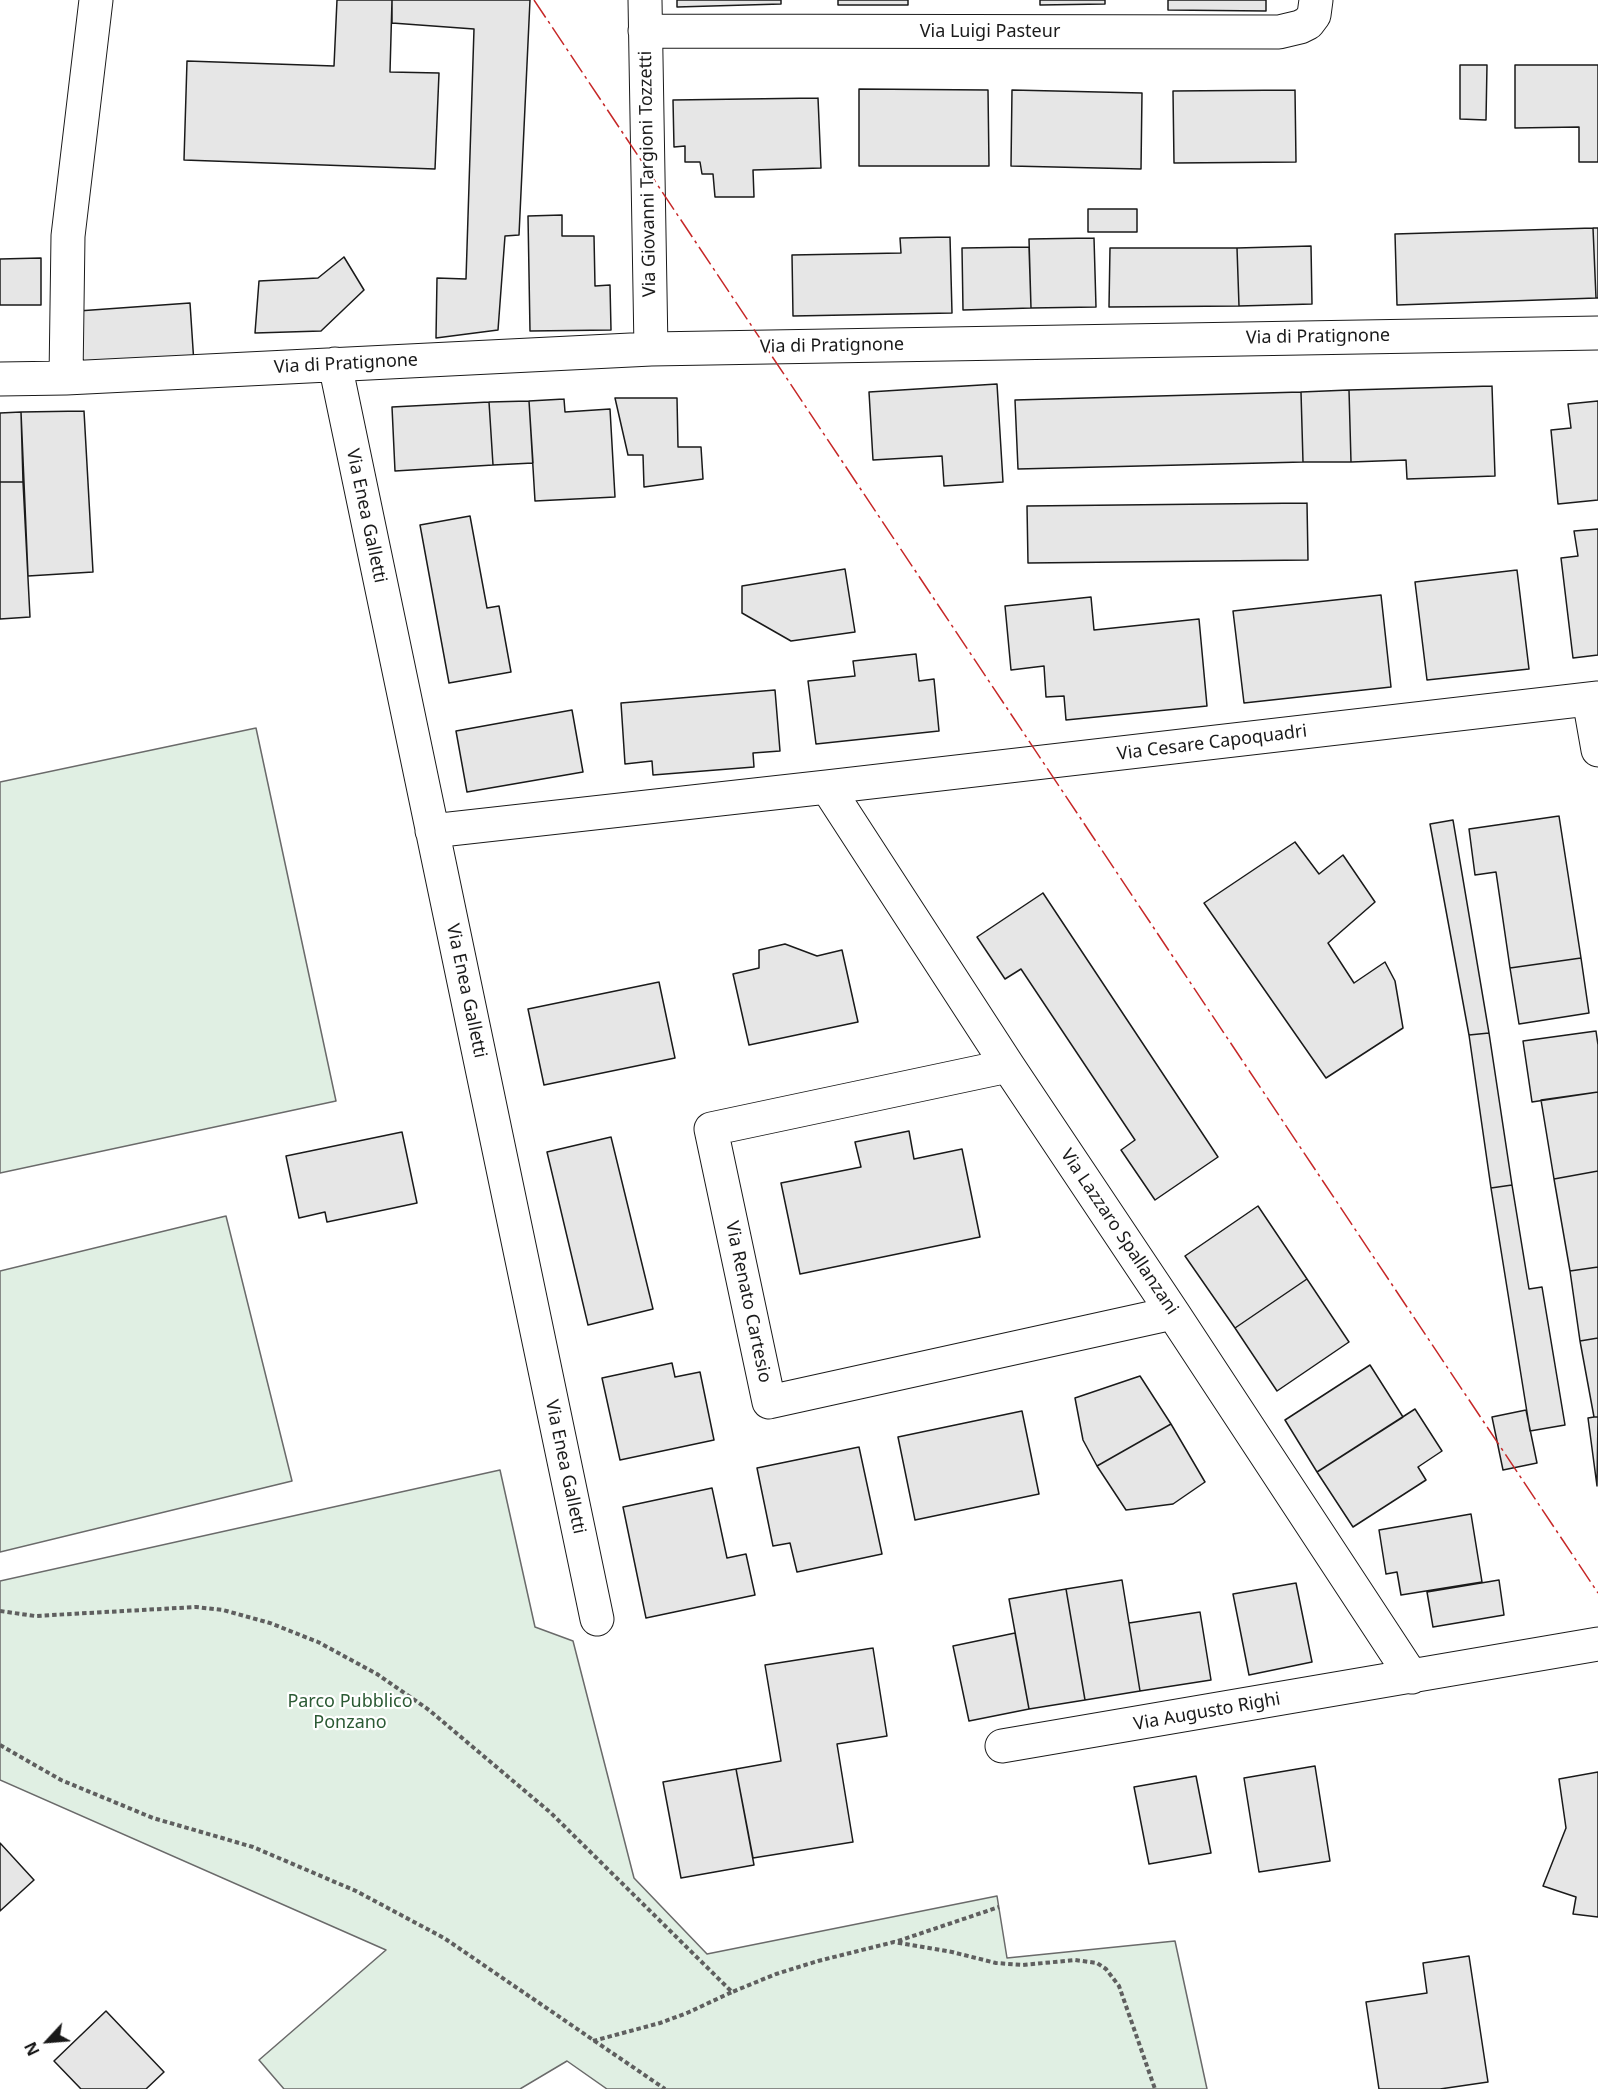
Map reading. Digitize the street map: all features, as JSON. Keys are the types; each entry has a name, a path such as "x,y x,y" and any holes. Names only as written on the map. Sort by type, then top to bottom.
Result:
{"street":[{"path":"66,378 68,236 96,0"},
{"name":"Via Luigi Pasteur","path":"645,16 1279,32 1308,23 1314,15 1316,0"},
{"name":"Via Giovanni Targioni Tozzetti","path":"645,16 651,349"},
{"name":"Via di Pratignone","path":"0,379 66,378 651,349 1598,333"},
{"name":"Via Enea Galletti","path":"334,364 597,1619"},
{"path":"1594,698 1598,750"},
{"name":"Via Cesare Capoquadri","path":"432,831 827,788 1594,698"},
{"name":"Via Lazzaro Spallanzani","path":"827,788 1412,1677"},
{"name":"Via Renato Cartesio","path":"1008,1066 711,1129 769,1402 1173,1312"},
{"name":"Via Augusto Righi","path":"1002,1746 1598,1644"}],"path":[{"path":"0,1611 35,1616 196,1607 223,1610 270,1623 318,1642 376,1674 429,1710 550,1813 732,1992"},
{"path":"0,1745 61,1780 153,1818 254,1847 356,1891 444,1938 665,2089"},
{"path":"592,2041 660,2023 776,1974 933,1931 999,1907"},
{"path":"894,1942 952,1952 996,1963 1023,1965 1075,1960 1097,1963 1106,1968 1119,1986 1155,2089"}],"green space":[{"path":"256,728 336,1101 0,1173 0,782"},
{"path":"226,1216 292,1481 0,1552 0,1271"},
{"name":"Parco Pubblico Ponzano","path":"500,1470 535,1627 573,1641 634,1878 707,1954 997,1896 1007,1958 1175,1941 1207,2089 607,2089 567,2061 520,2089 284,2089 259,2060 386,1950 0,1780 0,1581"}],"building":[{"path":"337,0 392,0 390,72 439,73 435,169 184,160 187,61 334,66"},
{"path":"392,0 530,0 519,235 505,236 498,330 436,338 437,278 466,279 474,29 392,23"},
{"path":"677,0 781,0 781,4 677,7"},
{"path":"838,0 908,0 908,5 838,5"},
{"path":"1040,0 1105,0 1105,4 1040,5"},
{"path":"1168,0 1266,0 1266,11 1168,10"},
{"path":"1460,65 1487,65 1486,120 1460,119"},
{"path":"1515,65 1598,65 1598,162 1579,162 1579,127 1515,128"},
{"path":"859,89 988,90 989,166 859,166"},
{"path":"1012,90 1142,93 1141,169 1011,166"},
{"path":"1295,90 1296,162 1174,163 1173,91"},
{"path":"818,98 821,168 753,170 754,197 715,197 713,174 702,174 700,162 685,162 685,146 674,147 673,100"},
{"path":"1088,209 1137,209 1137,232 1088,232"},
{"path":"562,215 562,236 594,236 595,286 610,285 611,330 530,331 528,216"},
{"path":"1593,228 1598,228 1598,298 1596,298"},
{"path":"1593,228 1596,298 1397,305 1395,234"},
{"path":"950,237 952,313 793,316 792,255 901,253 900,238"},
{"path":"1094,238 1096,307 1031,308 1029,239"},
{"path":"1311,246 1312,304 1239,306 1237,248"},
{"path":"1029,247 1031,308 963,310 962,248"},
{"path":"1110,248 1237,248 1239,306 1109,307"},
{"path":"344,257 364,290 321,331 255,333 259,281 318,278"},
{"path":"41,258 41,305 0,305 0,259"},
{"path":"190,303 194,364 82,372 78,311"},
{"path":"997,384 1003,482 944,486 942,456 873,460 869,392"},
{"path":"1492,386 1495,476 1407,479 1406,460 1351,462 1349,390"},
{"path":"1349,390 1351,462 1303,462 1301,392"},
{"path":"1301,392 1303,462 1018,469 1015,400"},
{"path":"615,398 677,398 678,447 701,447 703,479 644,487 643,455 628,455"},
{"path":"564,399 565,412 610,409 615,497 535,501 529,401"},
{"path":"529,401 533,463 493,465 489,402"},
{"path":"1598,401 1598,500 1558,504 1551,430 1571,428 1568,404"},
{"path":"489,402 493,465 395,471 392,407"},
{"path":"84,411 93,572 28,576 21,412"},
{"path":"21,412 23,482 0,482 0,413"},
{"path":"0,482 23,482 30,617 0,619"},
{"path":"1307,503 1308,560 1028,563 1027,506"},
{"path":"470,516 487,608 499,606 511,672 449,683 420,525"},
{"path":"1598,529 1598,655 1573,658 1561,558 1578,556 1574,531"},
{"path":"845,569 855,632 791,641 742,613 742,586"},
{"path":"1517,570 1529,669 1427,680 1415,582"},
{"path":"1381,595 1391,687 1244,703 1233,611"},
{"path":"1091,597 1094,630 1199,619 1207,706 1066,720 1064,696 1046,697 1044,666 1011,670 1005,606"},
{"path":"916,654 919,681 934,679 939,731 816,744 808,681 855,676 853,661"},
{"path":"775,690 780,751 753,753 754,767 653,775 652,761 625,764 621,703"},
{"path":"572,710 583,772 467,792 456,731"},
{"path":"1559,816 1581,958 1510,968 1496,872 1475,875 1469,829"},
{"path":"1453,820 1489,1033 1469,1035 1430,824"},
{"path":"1295,842 1319,874 1343,855 1375,902 1328,943 1354,983 1385,962 1395,981 1403,1028 1326,1078 1204,903"},
{"path":"1043,893 1218,1157 1155,1200 1121,1150 1135,1140 1021,969 1005,979 977,937"},
{"path":"785,944 817,956 842,950 858,1022 749,1045 733,974 759,968 759,950"},
{"path":"1581,958 1589,1013 1519,1024 1510,968"},
{"path":"659,982 675,1058 544,1085 528,1009"},
{"path":"1596,1031 1598,1092 1532,1102 1523,1041"},
{"path":"1489,1033 1512,1185 1491,1188 1469,1035"},
{"path":"1598,1092 1598,1171 1554,1179 1541,1100"},
{"path":"909,1131 914,1159 962,1149 980,1237 800,1274 781,1183 861,1167 855,1142"},
{"path":"402,1132 417,1203 327,1222 325,1212 299,1218 286,1156"},
{"path":"611,1137 653,1309 588,1325 547,1152"},
{"path":"1598,1171 1598,1267 1570,1271 1554,1179"},
{"path":"1512,1185 1529,1289 1542,1287 1565,1425 1530,1431 1491,1188"},
{"path":"1258,1206 1307,1279 1235,1328 1185,1256"},
{"path":"1598,1267 1598,1338 1580,1341 1570,1271"},
{"path":"1307,1279 1349,1342 1277,1391 1235,1328"},
{"path":"1598,1338 1598,1417 1594,1417 1580,1341"},
{"path":"672,1363 675,1377 700,1372 714,1440 620,1460 602,1378"},
{"path":"1370,1365 1403,1417 1317,1472 1285,1420"},
{"path":"1140,1376 1171,1424 1097,1466 1083,1440 1075,1398"},
{"path":"1415,1409 1442,1451 1418,1467 1426,1480 1353,1527 1317,1472"},
{"path":"1526,1410 1537,1463 1503,1470 1492,1417"},
{"path":"1022,1411 1039,1494 915,1520 898,1437"},
{"path":"1598,1417 1597,1486 1588,1418"},
{"path":"1171,1424 1205,1482 1173,1504 1126,1510 1097,1466"},
{"path":"859,1447 882,1554 797,1572 790,1543 773,1546 757,1468"},
{"path":"712,1488 727,1558 746,1554 755,1595 646,1618 623,1507"},
{"path":"1471,1514 1482,1582 1401,1595 1397,1572 1386,1574 1379,1530"},
{"path":"1122,1580 1140,1691 1085,1700 1066,1589"},
{"path":"1499,1580 1504,1615 1433,1627 1427,1592"},
{"path":"1296,1583 1312,1662 1249,1675 1233,1594"},
{"path":"1066,1589 1085,1700 1029,1709 1009,1599"},
{"path":"1200,1612 1211,1680 1140,1691 1129,1623"},
{"path":"1015,1633 1029,1709 969,1721 953,1646"},
{"path":"873,1648 887,1736 837,1744 853,1842 753,1858 736,1769 781,1761 765,1665"},
{"path":"1315,1766 1330,1861 1259,1872 1244,1778"},
{"path":"736,1769 754,1865 681,1878 663,1782"},
{"path":"1598,1772 1598,1917 1573,1914 1576,1897 1543,1886 1566,1828 1559,1779"},
{"path":"1196,1776 1211,1853 1149,1864 1134,1787"},
{"path":"0,1843 34,1880 0,1911"},
{"path":"1469,1956 1488,2082 1440,2089 1379,2089 1366,2002 1427,1993 1423,1963"},
{"path":"106,2011 164,2072 146,2089 81,2089 54,2061"}],"power":[{"path":"534,0 1598,1593"}]}
